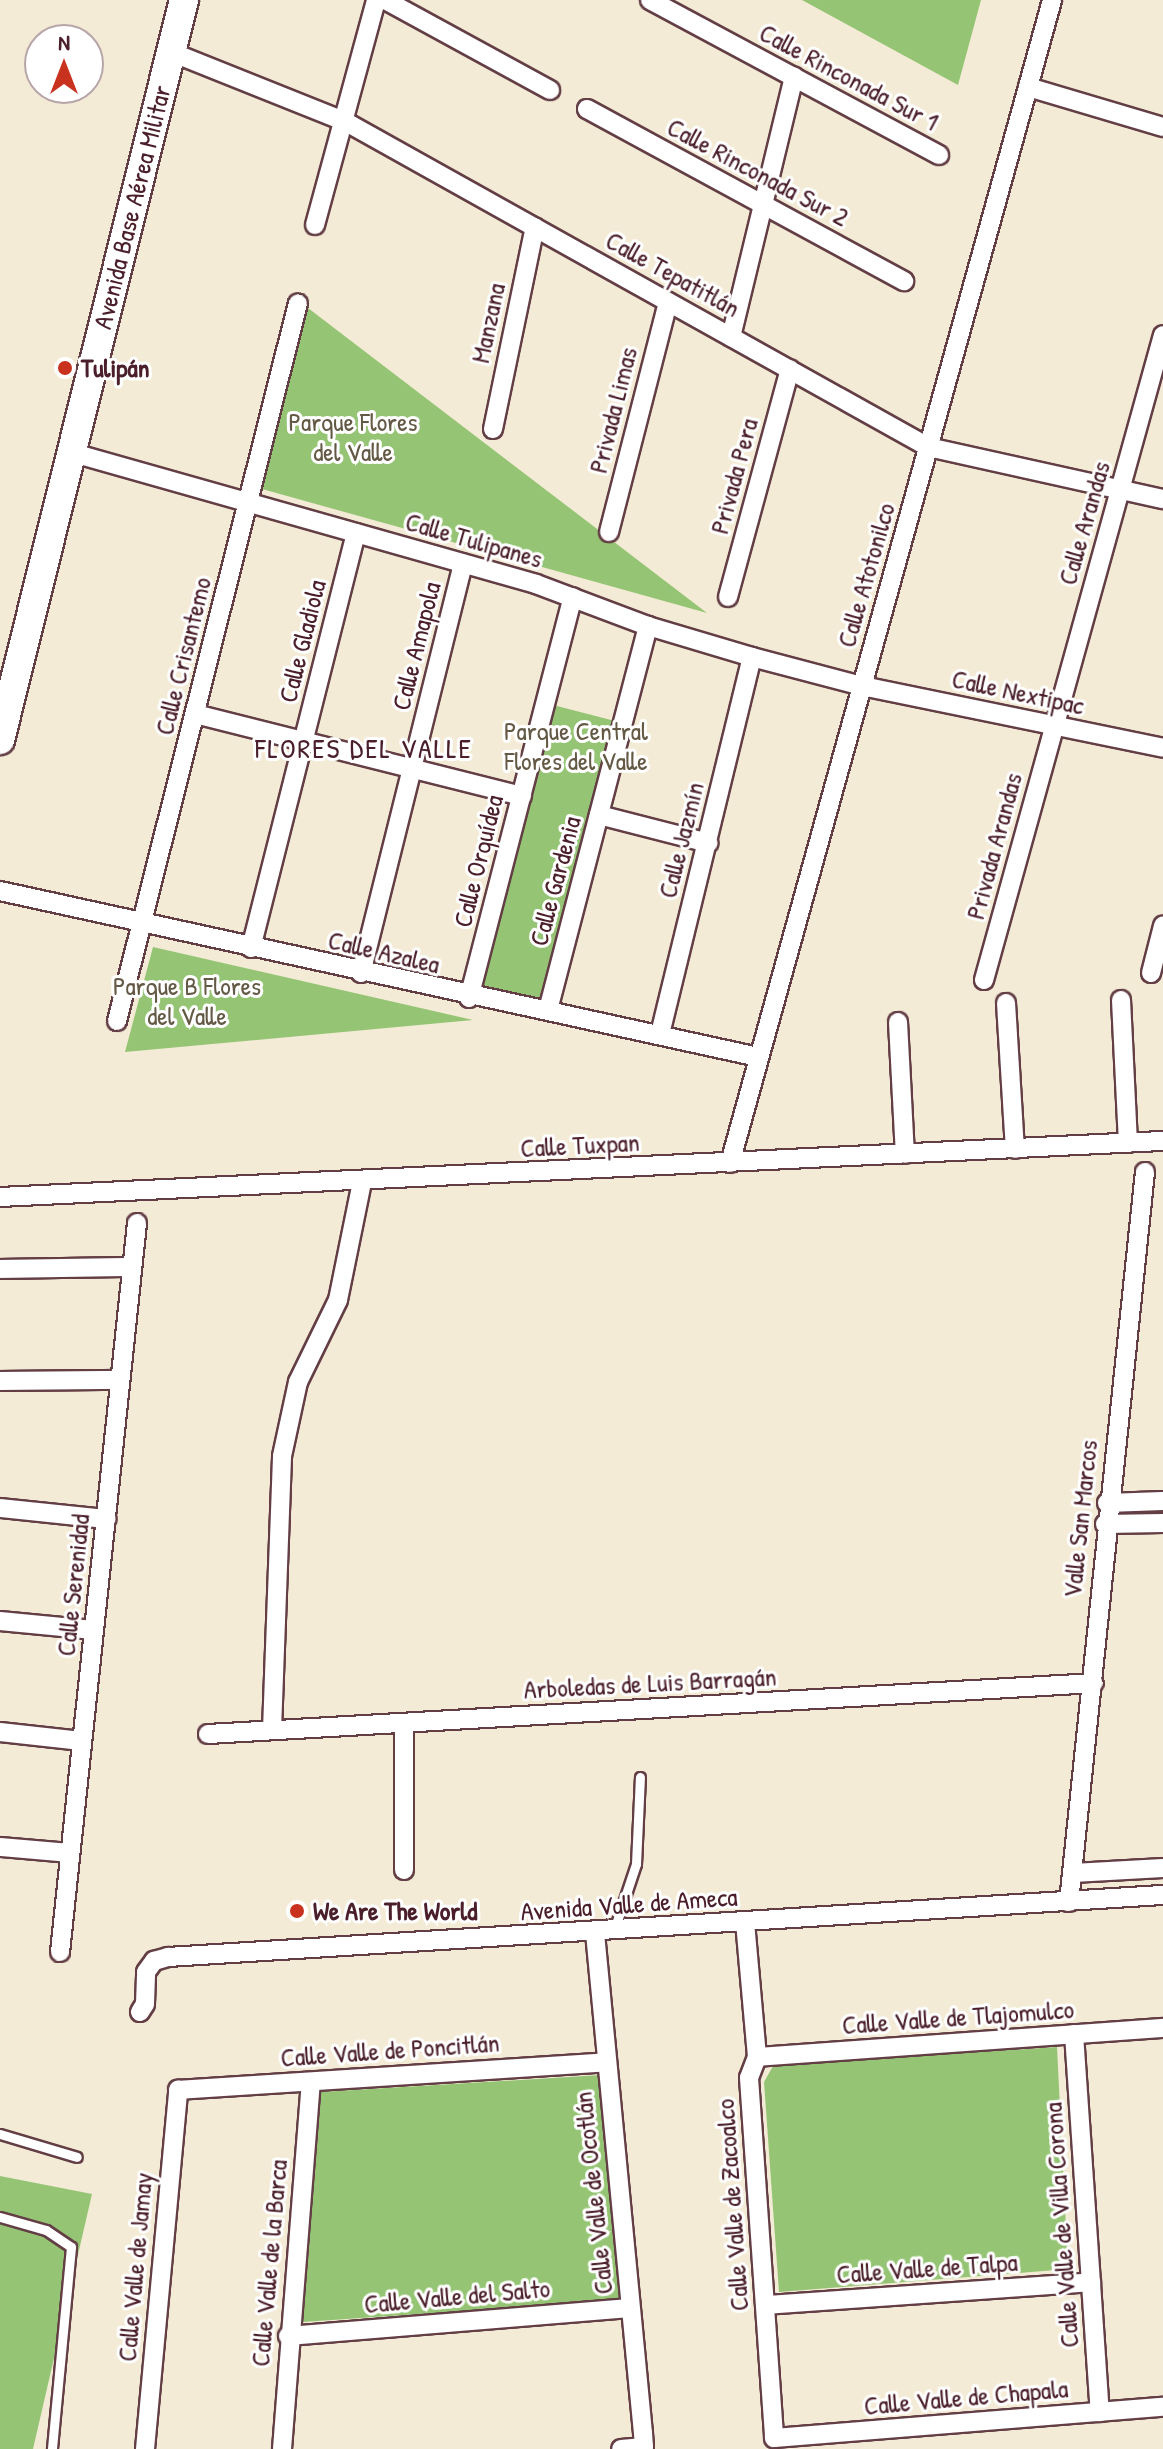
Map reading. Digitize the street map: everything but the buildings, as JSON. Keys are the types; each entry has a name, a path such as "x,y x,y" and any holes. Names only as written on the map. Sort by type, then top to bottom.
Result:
{"main road":[{"name":"Avenida Base Aérea Militar","path":"0,740 184,0"}],"street":[{"path":"315,225 346,122 376,0"},
{"path":"385,0 550,90"},
{"name":"Calle Rinconada Sur 1","path":"650,0 939,155"},
{"name":"Calle Atotonilco","path":"730,1163 1052,0"},
{"name":"Calle Tepatitlán","path":"171,52 346,122 928,447 1163,499"},
{"path":"731,337 794,77"},
{"path":"1028,87 1163,127"},
{"name":"Calle Rinconada Sur 2","path":"587,109 904,281"},
{"name":"Manzana","path":"493,429 535,227"},
{"name":"Privada Limas","path":"609,532 668,302"},
{"name":"Calle Crisantemo","path":"117,1021 298,303"},
{"name":"Calle Arandas","path":"1054,726 1163,335"},
{"name":"Privada Pera","path":"728,597 790,369"},
{"name":"Calle Tulipanes","path":"70,452 463,563 573,597 648,626 862,686"},
{"name":"Calle Gladiola","path":"251,948 356,533"},
{"name":"Calle Amapola","path":"361,973 463,563"},
{"name":"Calle Orquídea","path":"469,998 573,597"},
{"name":"Calle Gardenia","path":"548,1010 648,626"},
{"name":"Calle Jazmín","path":"660,1034 752,657"},
{"name":"Calle Nextipac","path":"862,686 1163,748"},
{"path":"195,714 522,796"},
{"name":"Privada Arandas","path":"984,980 1054,726"},
{"path":"599,815 708,843"},
{"name":"Calle Azalea","path":"0,891 469,998 548,1010 758,1057"},
{"path":"1151,973 1163,926"},
{"path":"1121,1000 1128,1143"},
{"path":"1006,1003 1015,1149"},
{"path":"898,1022 905,1154"},
{"name":"Calle Tuxpan","path":"0,1197 362,1182 1163,1141"},
{"name":"Valle San Marcos","path":"1069,1902 1107,1503 1145,1172"},
{"path":"272,1730 282,1456 298,1382 338,1300 362,1182"},
{"name":"Calle Serenidad","path":"60,1952 137,1223"},
{"path":"0,1269 132,1267"},
{"path":"0,1381 120,1380"},
{"path":"1107,1503 1163,1501"},
{"path":"0,1508 106,1519"},
{"path":"1105,1524 1163,1523"},
{"path":"0,1621 94,1630"},
{"name":"Arboledas de Luis Barragán","path":"208,1734 1092,1683"},
{"path":"404,1723 404,1870"},
{"path":"0,1732 82,1741"},
{"path":"0,1847 70,1853"},
{"path":"1073,1873 1163,1868"},
{"name":"Avenida Valle de Ameca","path":"140,2012 145,2004 146,1972 154,1961 168,1957 1163,1895"},
{"name":"Calle Valle de Zacoalco","path":"745,1922 757,2057 749,2078 774,2438"},
{"name":"Calle Valle de Ocotlán","path":"604,1932 606,2062 644,2447"},
{"name":"Calle Valle de Tlajomulco","path":"757,2057 1163,2028"},
{"name":"Calle Valle de Villa Corona","path":"1074,2034 1100,2412"},
{"name":"Calle Valle de Poncitlán","path":"178,2090 606,2062"},
{"name":"Calle Valle de la Barca","path":"282,2449 288,2336 311,2082"},
{"name":"Calle Valle de Jamay","path":"145,2449 178,2090"},
{"name":"Calle Valle de Talpa","path":"766,2305 1091,2282"},
{"name":"Calle Valle del Salto","path":"288,2336 630,2308"},
{"name":"Calle Valle de Chapala","path":"774,2438 1163,2407"},
{"path":"621,2449 644,2447"}],"lane":[{"path":"604,1932 636,1864 640,1777"},
{"path":"0,2134 77,2157"},
{"path":"0,2217 46,2230 71,2247 73,2255 52,2449"}],"green space":[{"path":"802,0 981,0 958,85"},
{"name":"Parque Flores del Valle","path":"308,308 707,613 262,489"},
{"name":"Parque Central Flores del Valle","path":"553,705 615,721 543,1002 483,987"},
{"name":"Parque B Flores del Valle","path":"153,947 473,1020 125,1052"},
{"path":"1057,2047 1068,2269 779,2292 764,2082 773,2066"},
{"path":"601,2075 620,2300 303,2322 321,2092"},
{"path":"0,2176 92,2194 33,2449 0,2449"}],"place":[{"name":"Tulipán","path":"65,368"},
{"name":"We Are The World","path":"297,1911"}],"district":[{"name":"FLORES DEL VALLE","path":"364,748"}]}
